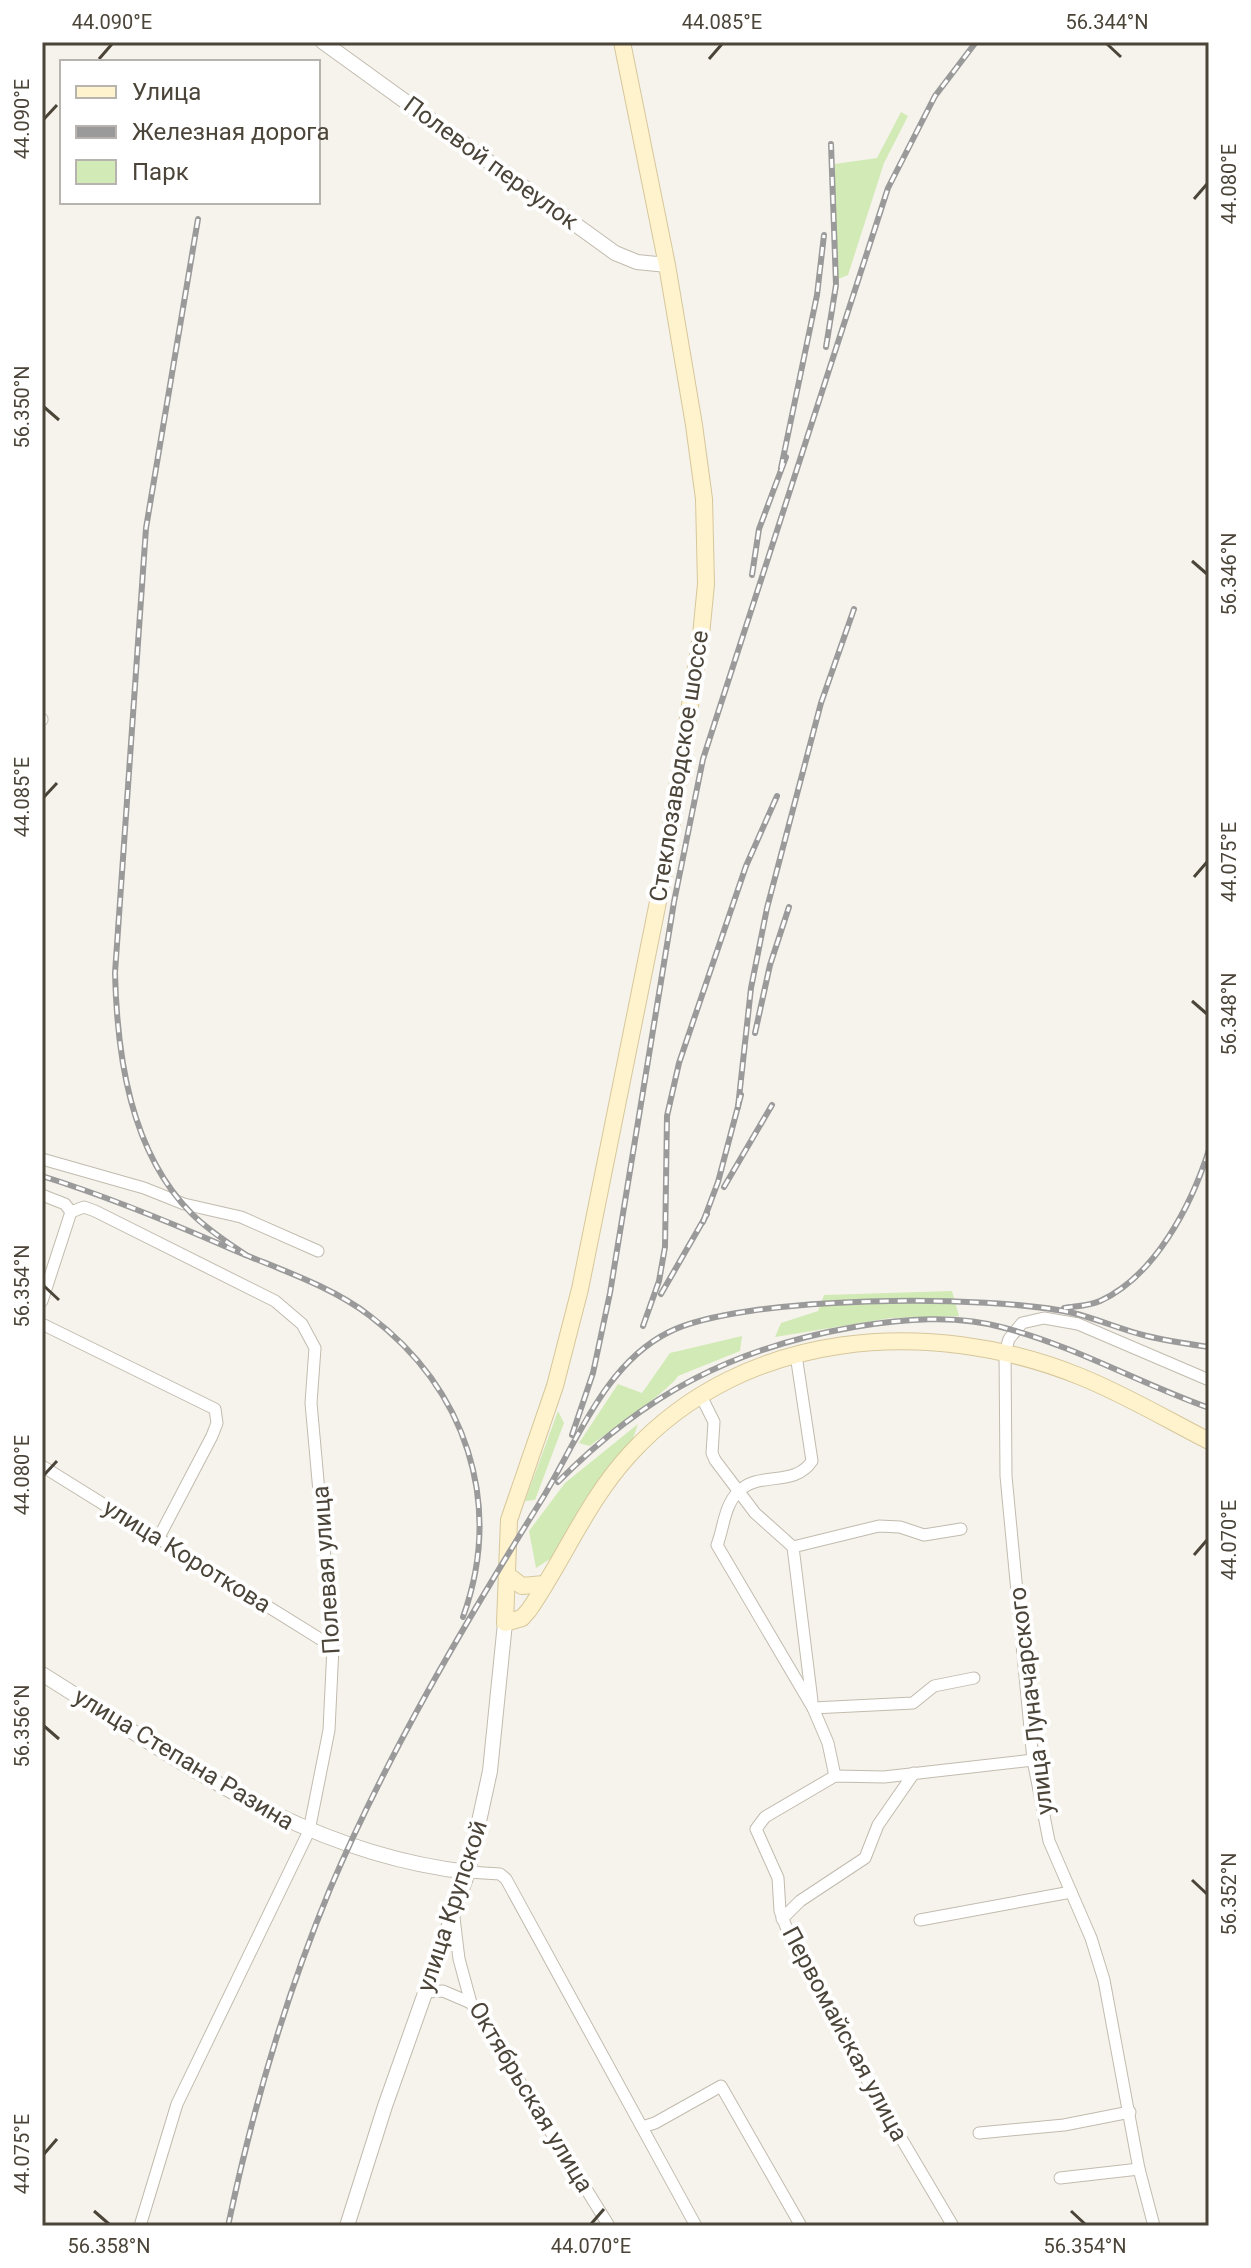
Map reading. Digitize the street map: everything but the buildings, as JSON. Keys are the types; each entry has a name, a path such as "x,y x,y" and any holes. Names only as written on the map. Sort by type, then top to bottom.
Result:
{"main road":[{"name":"Стеклозаводское шоссе","path":"520,1481 555,1386 580,1289 664,872 701,635 706,584 704,499 667,265 622,42"},
{"path":"505,1623 522,1618 628,1455 700,1394 753,1367 796,1355 906,1338 1005,1352 1079,1376 1209,1441"},
{"name":"улица Крупской","path":"505,1623 509,1520 520,1481"},
{"path":"506,1574 522,1586 544,1584"}],"street":[{"name":"Полевой переулок","path":"323,42 615,253 637,262 667,265"},
{"path":"42,1159 144,1188 184,1204 241,1217 318,1251"},
{"path":"42,1195 65,1204 71,1212 42,1301"},
{"name":"Полевая улица","path":"71,1212 84,1207 95,1211 275,1301 293,1315 315,1348 311,1403 333,1647 329,1730 309,1831 177,2104 140,2226"},
{"path":"1005,1352 1022,1323 1056,1319 1078,1324 1209,1380"},
{"path":"42,1324 215,1409 217,1423 212,1436 158,1539"},
{"name":"улица Луначарского","path":"1005,1352 1006,1476 1033,1760 1049,1841 1104,1980 1139,2169 1154,2226"},
{"path":"796,1355 812,1461 796,1476 752,1481 738,1491 728,1506 717,1545 813,1708 828,1743 835,1776 914,1773 1033,1760"},
{"path":"700,1394 714,1422 712,1453 755,1513 793,1547 813,1708"},
{"name":"улица Короткова","path":"42,1466 333,1647"},
{"path":"793,1547 879,1526 900,1527 924,1535 961,1529"},
{"name":"улица Крупской","path":"347,2226 468,1872 490,1771 505,1623"},
{"name":"улица Степана Разина","path":"42,1674 247,1801 309,1831 409,1862 468,1872"},
{"path":"813,1708 913,1703 934,1686 974,1678"},
{"path":"782,1919 800,1901 865,1858 878,1825 914,1773"},
{"name":"Первомайская улица","path":"835,1776 765,1817 759,1823 757,1835 778,1878 782,1919 872,2089 953,2226"},
{"path":"468,1872 500,1874 506,1879 696,2226"},
{"path":"920,1920 1071,1892"},
{"name":"Октябрьская улица","path":"454,1918 462,1971 471,2003 609,2226"},
{"path":"426,1992 443,1991 471,2003"},
{"path":"642,2127 655,2123 721,2086 801,2226"},
{"path":"979,2133 1064,2125 1130,2112"},
{"path":"1060,2178 1139,2169"}],"green space":[{"path":"901,112 908,116 884,163 848,275 833,281 835,164 877,158"},
{"path":"952,1291 959,1316 891,1318 775,1337 781,1323 818,1311 824,1295"},
{"path":"742,1336 740,1351 678,1376 652,1400 590,1446 579,1443 618,1384 642,1393 670,1353"},
{"path":"558,1411 564,1423 535,1500 525,1501"},
{"path":"638,1424 630,1447 550,1559 536,1568 529,1531 565,1483"}],"railway":[{"path":"572,1435 593,1373 610,1293 674,902 703,759 888,188 935,96 976,42"},
{"path":"826,347 836,285 831,144"},
{"path":"198,219 146,528 115,973 116,1004 131,1101 154,1162 192,1214 246,1255"},
{"path":"781,468 817,295 824,235"},
{"path":"752,575 759,529 786,457"},
{"path":"738,1107 751,988 767,908 821,703 854,609"},
{"path":"643,1326 659,1281 665,1247 667,1116 679,1063 746,866 777,796"},
{"path":"755,1033 770,965 789,907"},
{"path":"703,1222 718,1182 741,1095"},
{"path":"724,1187 772,1105"},
{"path":"1064,1308 1100,1301 1138,1275 1181,1216 1209,1150"},
{"path":"42,1176 136,1209 320,1286 370,1316 403,1345 431,1378 452,1413 468,1451 477,1491 479,1532 475,1574 463,1617"},
{"path":"661,1294 707,1214"},
{"path":"228,2226 259,2098 284,2013 352,1839 427,1693 593,1408 626,1364 646,1346 669,1332 704,1320 751,1311 807,1305 928,1301 1035,1307 1073,1313 1147,1336 1209,1347"},
{"path":"558,1482 624,1424 693,1379 730,1362 810,1336 891,1322 949,1319 1005,1328 1082,1355 1209,1408"}]}
